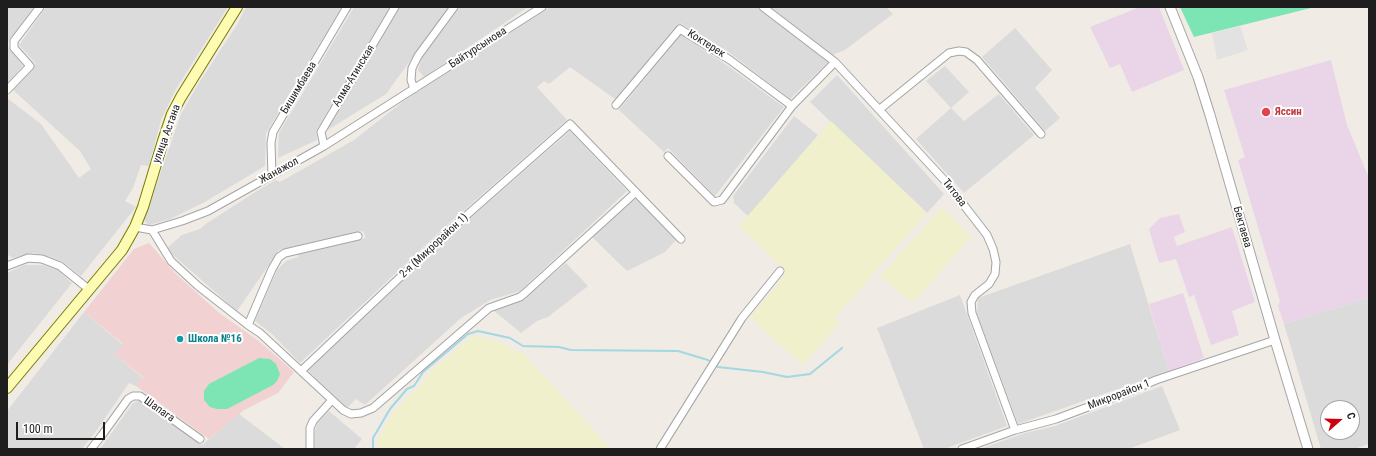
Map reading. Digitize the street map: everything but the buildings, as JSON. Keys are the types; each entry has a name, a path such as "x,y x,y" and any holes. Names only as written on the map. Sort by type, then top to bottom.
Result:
{"main road":[{"name":"улица Астана","path":"7,388 122,250 135,227 143,207 172,114 237,7"},
{"name":"улица Астана","path":"7,382 135,227"}],"street":[{"path":"7,90 30,66 14,48 14,41 40,7"},
{"name":"Бишимбаева","path":"272,176 271,143 273,132 347,7"},
{"name":"Алма-Атинская","path":"324,146 321,132 395,7"},
{"path":"414,89 411,80 412,68 418,56 454,7"},
{"name":"Байтурсынова","path":"414,89 542,7"},
{"name":"Титова","path":"763,7 835,62 946,182 987,235 992,245 996,262 995,274 989,284 975,295 971,302 972,313 1015,430"},
{"name":"Бектаева","path":"1170,7 1204,96 1308,449"},
{"name":"Коктерек","path":"616,105 680,29 730,60 792,106"},
{"path":"880,109 949,53 959,50 966,52 977,60 1041,134"},
{"path":"668,156 714,202 722,200 792,106 835,62"},
{"name":"Жанажол","path":"135,227 152,230 208,211 324,146 414,89"},
{"name":"2-я (Микрорайон 1)","path":"301,371 451,229 570,124 636,192"},
{"path":"152,230 171,261 198,286 260,333 343,410 351,414 361,413 372,408 489,308 520,297 636,192 681,239"},
{"path":"248,325 272,269 279,257 284,253 358,236"},
{"path":"7,266 28,258 42,259 60,266 86,287"},
{"path":"660,449 742,318 780,271"},
{"name":"Микрорайон 1","path":"962,449 1015,430 1056,419 1156,380 1275,340"},
{"name":"Шапага","path":"91,449 128,399 133,396 140,396 200,438"},
{"path":"310,449 310,428 313,420 332,400"}],"shaded area":[{"path":"7,7 35,7 7,43"},
{"path":"46,7 228,7 176,89 161,120 149,166 141,165 133,188 125,201 136,207 81,276 62,261 48,256 33,253 12,258 7,254 7,98 41,124 79,178 91,169 80,151 13,90 36,64 19,45"},
{"path":"246,7 342,7 266,133 265,166 203,203 170,219 149,225 144,220 181,114 197,86 238,23"},
{"path":"354,7 390,7 316,131 317,140 278,158 279,133"},
{"path":"400,7 449,7 386,94 326,131"},
{"path":"460,7 528,7 424,77 418,70 422,58"},
{"path":"550,7 757,7 829,61 790,99 730,53 680,23 615,99 570,67 549,84 544,81 537,87 567,120 446,226 300,363 272,334 255,321 277,270 286,261 298,257 298,253 366,238 363,231 279,250 237,311 166,249 182,235 200,229 257,191 276,180 280,182 354,140 405,100"},
{"path":"770,7 886,7 893,14 845,50 832,55"},
{"path":"1140,7 1159,7 1184,70 1132,92 1120,64 1110,68 1090,27"},
{"path":"1240,26 1248,50 1217,60 1212,33"},
{"path":"1015,28 1052,70 1035,88 1060,118 1045,131 982,57"},
{"path":"681,34 784,107 715,196 668,148 664,152 619,110"},
{"path":"7,46 23,66 7,84"},
{"path":"1331,60 1347,125 1369,178 1369,298 1284,324 1278,306 1280,301 1238,160 1245,157 1224,90"},
{"path":"945,66 969,92 951,108 926,81"},
{"path":"837,75 944,194 927,213 810,102"},
{"path":"999,94 1034,135 964,193 916,139 951,108 964,121"},
{"path":"794,116 818,135 748,216 734,203 733,196"},
{"path":"570,131 627,191 520,291 490,300 461,318 365,405 356,399 347,408 307,370 460,227"},
{"path":"636,198 676,240 665,252 627,271 592,237"},
{"path":"1179,214 1185,232 1174,237 1177,246 1232,227 1255,302 1232,311 1239,335 1211,345 1194,295 1189,297 1176,259 1159,263 1149,229 1160,218"},
{"path":"149,243 176,274 218,312 260,342 294,372 278,393 244,410 209,439 136,386 143,377 115,355 123,344 84,312 134,249"},
{"path":"1130,244 1169,371 1018,424 977,314 978,298"},
{"path":"566,263 588,286 548,317 537,321 521,333 493,310 523,300"},
{"path":"24,265 42,265 58,270 72,283 7,365 7,273"},
{"path":"1183,293 1204,358 1169,371 1149,304"},
{"path":"960,295 1007,426 944,449 924,449 877,328"},
{"path":"1369,298 1369,444 1354,449 1321,449 1284,324"},
{"path":"84,312 123,345 115,355 143,378 136,386 129,383 82,449 7,449 7,411"},
{"path":"1162,386 1180,430 1128,449 980,449 1025,433 1055,426"},
{"path":"139,401 202,445 239,414 285,449 100,449 133,403"},
{"path":"329,411 362,439 354,449 315,449 315,431 317,424"}],"green space":[{"path":"1180,7 1315,7 1194,37"},
{"path":"831,121 927,213 835,318 840,323 803,365 750,318 787,272 739,226"},
{"path":"942,207 971,237 913,303 880,276"},
{"path":"478,336 504,344 515,351 523,353 611,449 379,449 377,440 392,414 422,385 429,373 469,338"},
{"path":"259,358 270,359 276,364 280,374 277,381 273,385 227,409 210,407 204,400 204,391 209,384"}],"waterway":[{"path":"373,449 373,438 390,409 407,389 414,386 423,372 468,334 478,331 510,338 523,346 559,347 571,350 678,351 708,360 718,367 763,372 787,377 810,374 842,348"}],"place":[{"name":"Яссин","path":"1266,112"},
{"name":"Школа №16","path":"180,339"}]}
